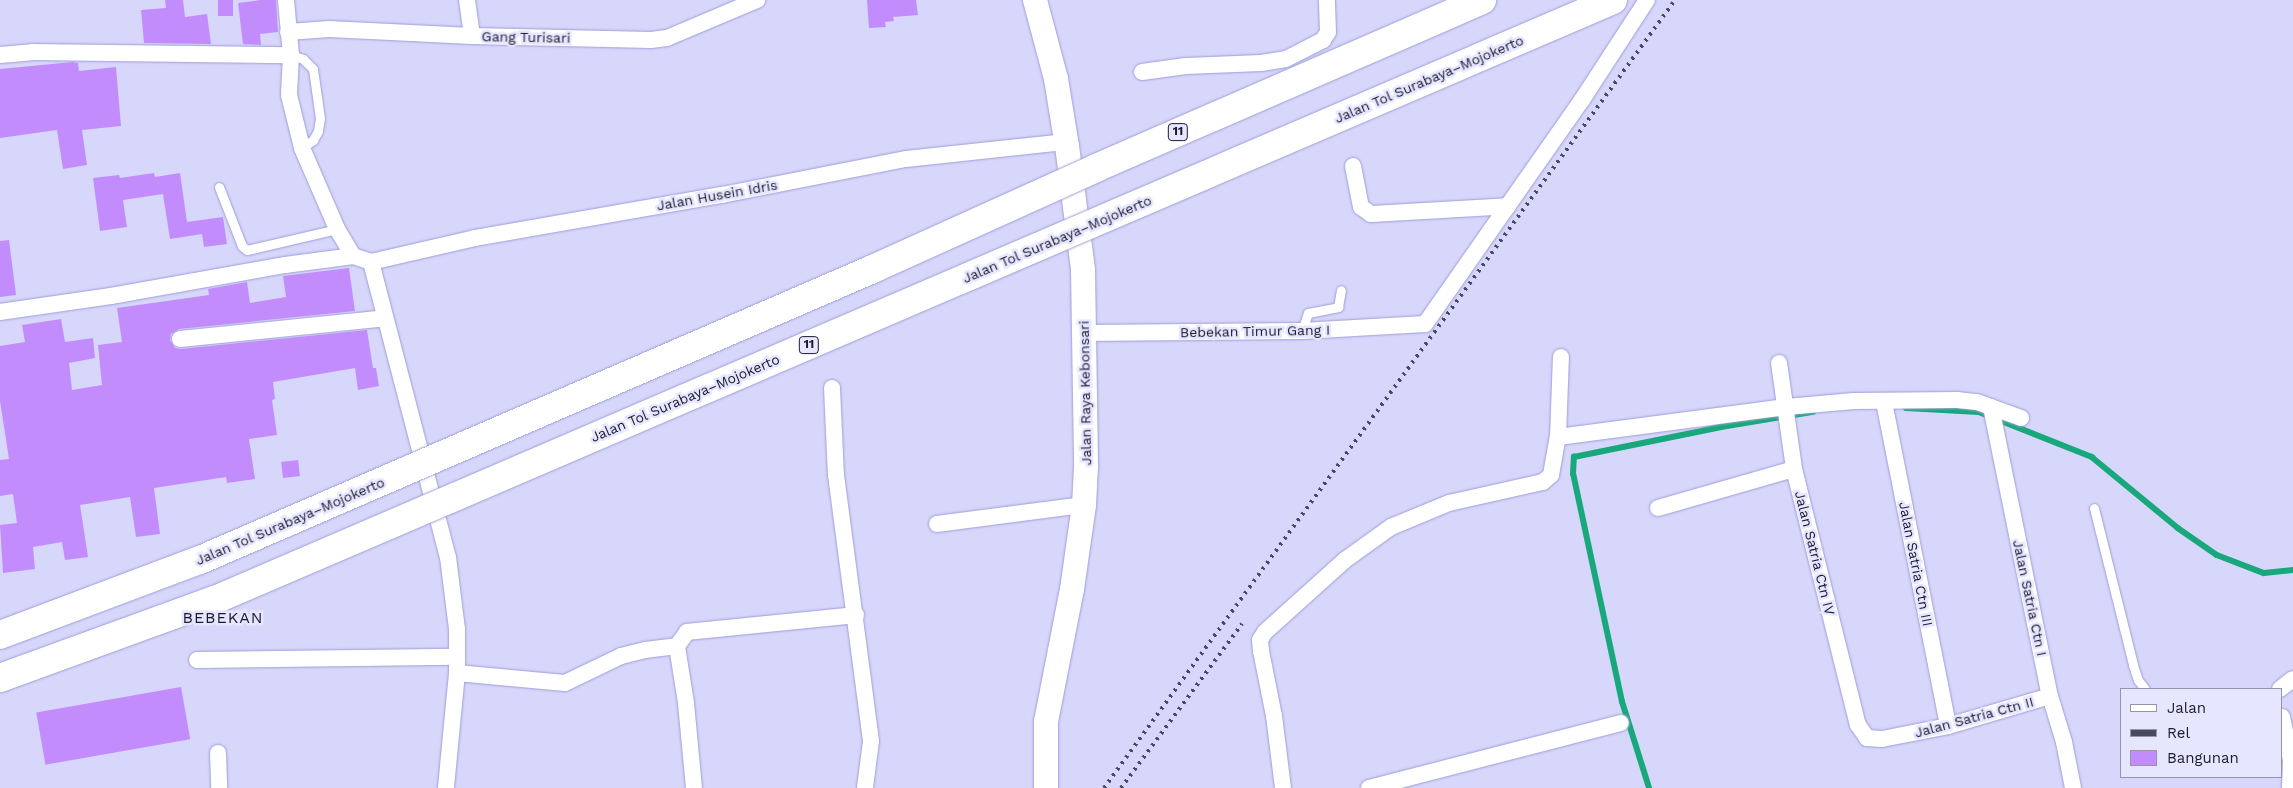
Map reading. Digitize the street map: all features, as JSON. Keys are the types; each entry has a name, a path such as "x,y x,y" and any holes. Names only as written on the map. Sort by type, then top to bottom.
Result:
{"highway":[{"name":"Jalan Tol Surabaya–Mojokerto","path":"0,635 200,560 875,268 1096,168 1482,0"},
{"name":"Jalan Tol Surabaya–Mojokerto","path":"0,678 217,599 1613,0"}],"main road":[{"name":"Jalan Raya Kebonsari","path":"1035,0 1056,79 1083,270 1086,467 1084,505 1072,589 1046,721 1046,788"}],"street":[{"path":"286,0 291,55 289,95 302,148 338,229 353,256"},
{"path":"467,0 472,36"},
{"path":"1142,72 1186,66 1261,63 1286,59 1323,40 1328,32 1327,0"},
{"path":"1353,166 1361,207 1370,214 1508,206 1582,100 1647,0"},
{"name":"Gang Turisari","path":"288,32 328,29 472,36 650,40 667,38 752,1"},
{"path":"0,55 32,52 291,55"},
{"name":"Jalan Husein Idris","path":"371,262 475,238 722,195 906,159 1066,142"},
{"name":"Bebekan Timur Gang I","path":"1084,333 1302,332 1425,324 1508,206"},
{"path":"0,312 111,296 285,264 353,256 371,262 448,557 457,629 457,665 446,788"},
{"path":"180,339 385,318"},
{"path":"1283,788 1274,716 1260,651 1260,640 1264,632 1345,560 1391,527 1449,503 1542,482 1551,475 1558,437 1561,357"},
{"name":"Jalan Satria Ctn IV","path":"1779,363 1794,470 1858,725 1868,738"},
{"path":"832,388 836,475 856,615 870,741 866,788"},
{"path":"1558,437 1787,414 1854,401 1885,405 1957,400 1977,402 1993,415 2021,418"},
{"name":"Jalan Satria Ctn III","path":"1885,405 1948,726"},
{"name":"Jalan Satria Ctn I","path":"1993,415 2050,696 2064,742 2073,788"},
{"path":"1658,508 1794,470"},
{"path":"937,524 1084,505"},
{"path":"694,788 686,703 677,646 687,632 856,615"},
{"path":"197,660 457,665 565,683 622,656 645,650 677,646"},
{"path":"2281,688 2293,679"},
{"name":"Jalan Satria Ctn II","path":"1868,738 1882,739 1948,726 2050,696"},
{"path":"1369,788 1621,724"},
{"path":"2283,726 2292,760 2290,788"},
{"path":"218,753 219,788"}],"lane":[{"path":"291,55 309,63 313,69 320,118 318,131 313,140 302,148"},
{"path":"219,187 242,246 247,250 338,229"},
{"path":"1302,332 1308,313 1338,307 1341,290"},
{"path":"2094,508 2133,665 2138,680 2144,688"}],"building":[{"path":"165,0 183,0 185,17 207,14 211,44 144,43 141,10 166,8"},
{"path":"218,0 233,0 233,16 218,16"},
{"path":"276,0 278,32 260,34 261,45 243,44 238,3"},
{"path":"867,0 916,0 918,15 893,17 894,21 885,22 886,27 869,28"},
{"path":"78,63 79,71 116,67 121,126 82,130 87,165 63,169 57,130 0,138 0,69"},
{"path":"154,173 155,177 180,173 187,222 223,217 227,244 204,247 202,234 170,239 163,194 123,200 127,227 100,231 93,178 119,175 120,178"},
{"path":"9,240 16,295 0,297 0,241"},
{"path":"349,268 355,311 179,329 171,334 170,340 175,348 181,349 367,330 373,368 376,368 379,386 358,390 355,368 273,382 275,399 272,400 277,435 249,439 255,479 227,483 226,477 154,488 160,534 136,537 130,497 80,505 88,557 65,560 62,542 33,547 35,569 3,573 0,525 17,523 13,494 0,496 0,460 9,459 0,401 0,346 25,342 22,325 61,319 65,342 93,338 95,358 69,363 72,390 102,385 98,345 122,342 117,308 209,295 208,289 247,282 250,303 286,297 283,276"},
{"path":"298,460 300,476 283,478 281,462"},
{"path":"181,687 190,739 45,765 36,713"}],"waterway":[{"path":"1906,408 1979,412 2092,457 2178,528 2217,555 2264,573 2293,570"},
{"path":"1649,788 1622,702 1573,474 1574,457 1721,427 1813,412"}],"railway":[{"path":"1104,788 1675,0"},
{"path":"1121,788 1242,624"}],"district":[{"name":"BEBEKAN","path":"223,618"}]}
